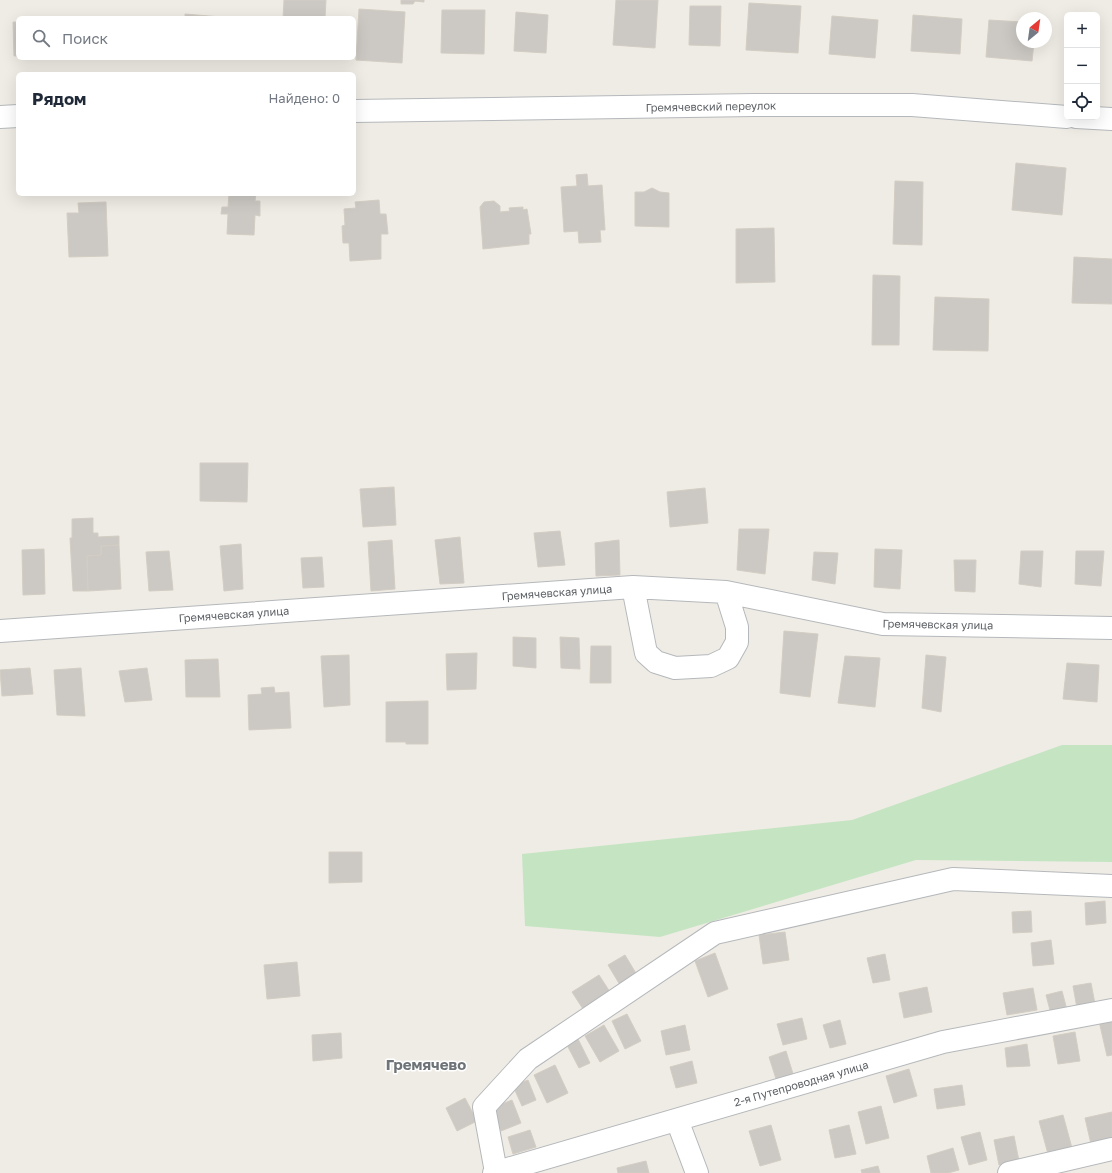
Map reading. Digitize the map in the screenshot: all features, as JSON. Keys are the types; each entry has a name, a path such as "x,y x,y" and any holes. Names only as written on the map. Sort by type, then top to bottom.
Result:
{"street":[{"name":"Гремячевский переулок","path":"356,111 754,105 912,105 1064,116"},
{"path":"0,117 16,116"},
{"path":"1100,118 1112,119"},
{"path":"633,587 646,653 656,662 675,668 711,666 728,658 737,642 737,627 726,592"},
{"name":"Гремячевская улица","path":"0,631 633,587 726,592 882,624 1112,628"},
{"path":"495,1172 484,1107 528,1059 715,933 953,879 1112,886"},
{"name":"2-я Путепроводная улица","path":"495,1172 943,1042 1112,1010"},
{"path":"677,1120 697,1173"},
{"path":"1009,1173 1112,1149"}],"green space":[{"path":"1062,745 1112,745 1112,862 916,860 660,937 525,926 522,854 852,820"}],"building":[{"path":"284,0 326,0 325,16 283,16"},
{"path":"401,0 424,0 424,2 415,1 413,4 401,4"},
{"path":"616,0 658,0 655,48 613,45"},
{"path":"749,3 801,6 798,53 746,50"},
{"path":"690,6 721,6 720,46 689,45"},
{"path":"359,9 405,12 402,63 356,60"},
{"path":"442,10 485,10 484,54 441,53"},
{"path":"516,12 548,15 546,53 514,51"},
{"path":"185,14 209,16 185,16"},
{"path":"913,15 962,19 960,54 911,51"},
{"path":"832,16 878,20 875,58 829,54"},
{"path":"989,20 1016,22 1016,48 1033,48 1032,61 986,57"},
{"path":"13,22 16,22 16,56 14,56"},
{"path":"1016,163 1066,168 1062,215 1012,210"},
{"path":"587,174 588,186 602,185 605,230 600,230 601,242 579,243 578,231 564,232 561,187 577,186 576,175"},
{"path":"895,181 923,182 922,245 893,244"},
{"path":"652,188 660,192 669,193 669,227 635,226 635,192 644,192"},
{"path":"229,196 256,196 255,201 260,201 260,216 255,215 254,235 227,234 228,214 221,214 222,207 228,207"},
{"path":"379,200 380,214 386,214 388,234 381,234 381,259 350,261 349,243 343,243 342,226 345,225 344,209 356,208 355,202"},
{"path":"494,201 500,206 500,212 510,211 509,208 523,207 523,210 527,209 531,234 529,234 529,244 483,249 480,207 484,202"},
{"path":"106,202 108,256 69,257 67,213 79,213 78,203"},
{"path":"774,228 775,282 736,283 736,229"},
{"path":"1074,257 1112,259 1112,304 1072,303"},
{"path":"873,275 900,276 899,345 872,345"},
{"path":"935,297 989,299 988,351 933,350"},
{"path":"200,463 248,463 247,502 200,501"},
{"path":"394,487 396,525 363,527 360,489"},
{"path":"705,488 708,523 670,527 667,492"},
{"path":"93,518 93,533 98,533 98,537 119,536 119,545 101,546 101,555 87,556 88,591 73,591 70,538 72,538 72,519"},
{"path":"739,529 769,529 765,574 737,570"},
{"path":"560,531 565,565 538,567 534,533"},
{"path":"460,537 464,583 440,584 435,540"},
{"path":"392,540 395,589 371,591 368,542"},
{"path":"619,540 620,575 596,576 595,543"},
{"path":"241,544 243,589 224,591 220,546"},
{"path":"119,545 121,589 88,591 87,556 101,555 101,546"},
{"path":"44,549 45,594 23,595 22,550"},
{"path":"875,549 902,550 900,589 874,587"},
{"path":"169,551 173,590 149,591 146,552"},
{"path":"1021,551 1043,551 1041,587 1019,584"},
{"path":"1076,551 1104,551 1101,586 1075,584"},
{"path":"814,552 838,553 835,584 812,580"},
{"path":"322,557 324,587 303,588 301,558"},
{"path":"954,560 976,560 975,592 955,591"},
{"path":"784,631 818,634 810,697 780,693"},
{"path":"513,637 536,638 536,668 513,666"},
{"path":"560,637 579,638 580,669 561,668"},
{"path":"591,646 611,646 611,683 590,683"},
{"path":"477,653 476,689 447,690 446,654"},
{"path":"349,655 350,705 324,707 321,656"},
{"path":"926,655 946,657 941,712 922,708"},
{"path":"845,656 880,658 875,707 838,703"},
{"path":"218,659 220,697 186,697 185,660"},
{"path":"1067,663 1099,665 1097,702 1063,699"},
{"path":"30,668 33,694 2,696 0,670"},
{"path":"81,668 85,716 57,715 54,670"},
{"path":"147,668 152,700 125,702 119,671"},
{"path":"274,687 275,693 289,692 291,728 249,730 248,695 262,694 261,688"},
{"path":"428,701 428,744 386,742 386,702"},
{"path":"329,852 362,852 362,882 329,883"},
{"path":"1105,901 1106,923 1086,925 1085,903"},
{"path":"1031,911 1032,932 1013,933 1012,912"},
{"path":"785,932 789,960 763,964 759,935"},
{"path":"1051,940 1054,964 1033,966 1031,943"},
{"path":"715,953 728,989 708,997 695,961"},
{"path":"885,954 890,980 873,983 867,958"},
{"path":"625,955 637,975 620,985 608,965"},
{"path":"297,962 300,996 267,999 264,965"},
{"path":"599,975 610,992 583,1009 572,992"},
{"path":"1091,983 1095,1004 1077,1008 1073,986"},
{"path":"927,987 932,1012 904,1018 899,993"},
{"path":"1033,988 1037,1010 1007,1015 1003,993"},
{"path":"1062,991 1067,1010 1051,1014 1046,995"},
{"path":"627,1014 641,1041 625,1049 612,1021"},
{"path":"1112,1017 1112,1055 1107,1056 1099,1021"},
{"path":"802,1018 807,1039 783,1045 777,1024"},
{"path":"840,1020 846,1044 830,1048 823,1025"},
{"path":"604,1025 619,1051 600,1062 585,1036"},
{"path":"685,1025 690,1050 666,1055 661,1031"},
{"path":"1075,1032 1080,1061 1058,1064 1053,1036"},
{"path":"341,1033 342,1058 313,1061 312,1035"},
{"path":"578,1039 590,1063 579,1068 567,1045"},
{"path":"1027,1044 1030,1066 1007,1067 1005,1048"},
{"path":"786,1051 794,1077 777,1082 769,1057"},
{"path":"692,1061 697,1083 676,1088 670,1067"},
{"path":"555,1065 568,1093 547,1103 534,1075"},
{"path":"909,1069 917,1096 894,1103 886,1076"},
{"path":"528,1080 536,1100 522,1106 513,1086"},
{"path":"962,1085 965,1105 937,1109 934,1089"},
{"path":"465,1098 477,1121 457,1131 446,1108"},
{"path":"512,1100 521,1123 501,1131 492,1108"},
{"path":"881,1106 889,1138 866,1144 858,1112"},
{"path":"1112,1112 1112,1139 1091,1144 1085,1118"},
{"path":"1063,1115 1072,1148 1048,1154 1039,1121"},
{"path":"771,1125 781,1160 760,1166 749,1131"},
{"path":"849,1125 856,1154 835,1158 829,1130"},
{"path":"530,1130 536,1147 513,1154 508,1137"},
{"path":"980,1132 987,1160 969,1165 961,1137"},
{"path":"1014,1136 1019,1161 999,1165 994,1140"},
{"path":"953,1148 959,1170 948,1173 931,1173 927,1156"},
{"path":"646,1161 649,1173 618,1173 617,1168"},
{"path":"878,1166 880,1173 862,1173 861,1170"}],"district":[{"name":"Гремячево","path":"426,1064"}]}
